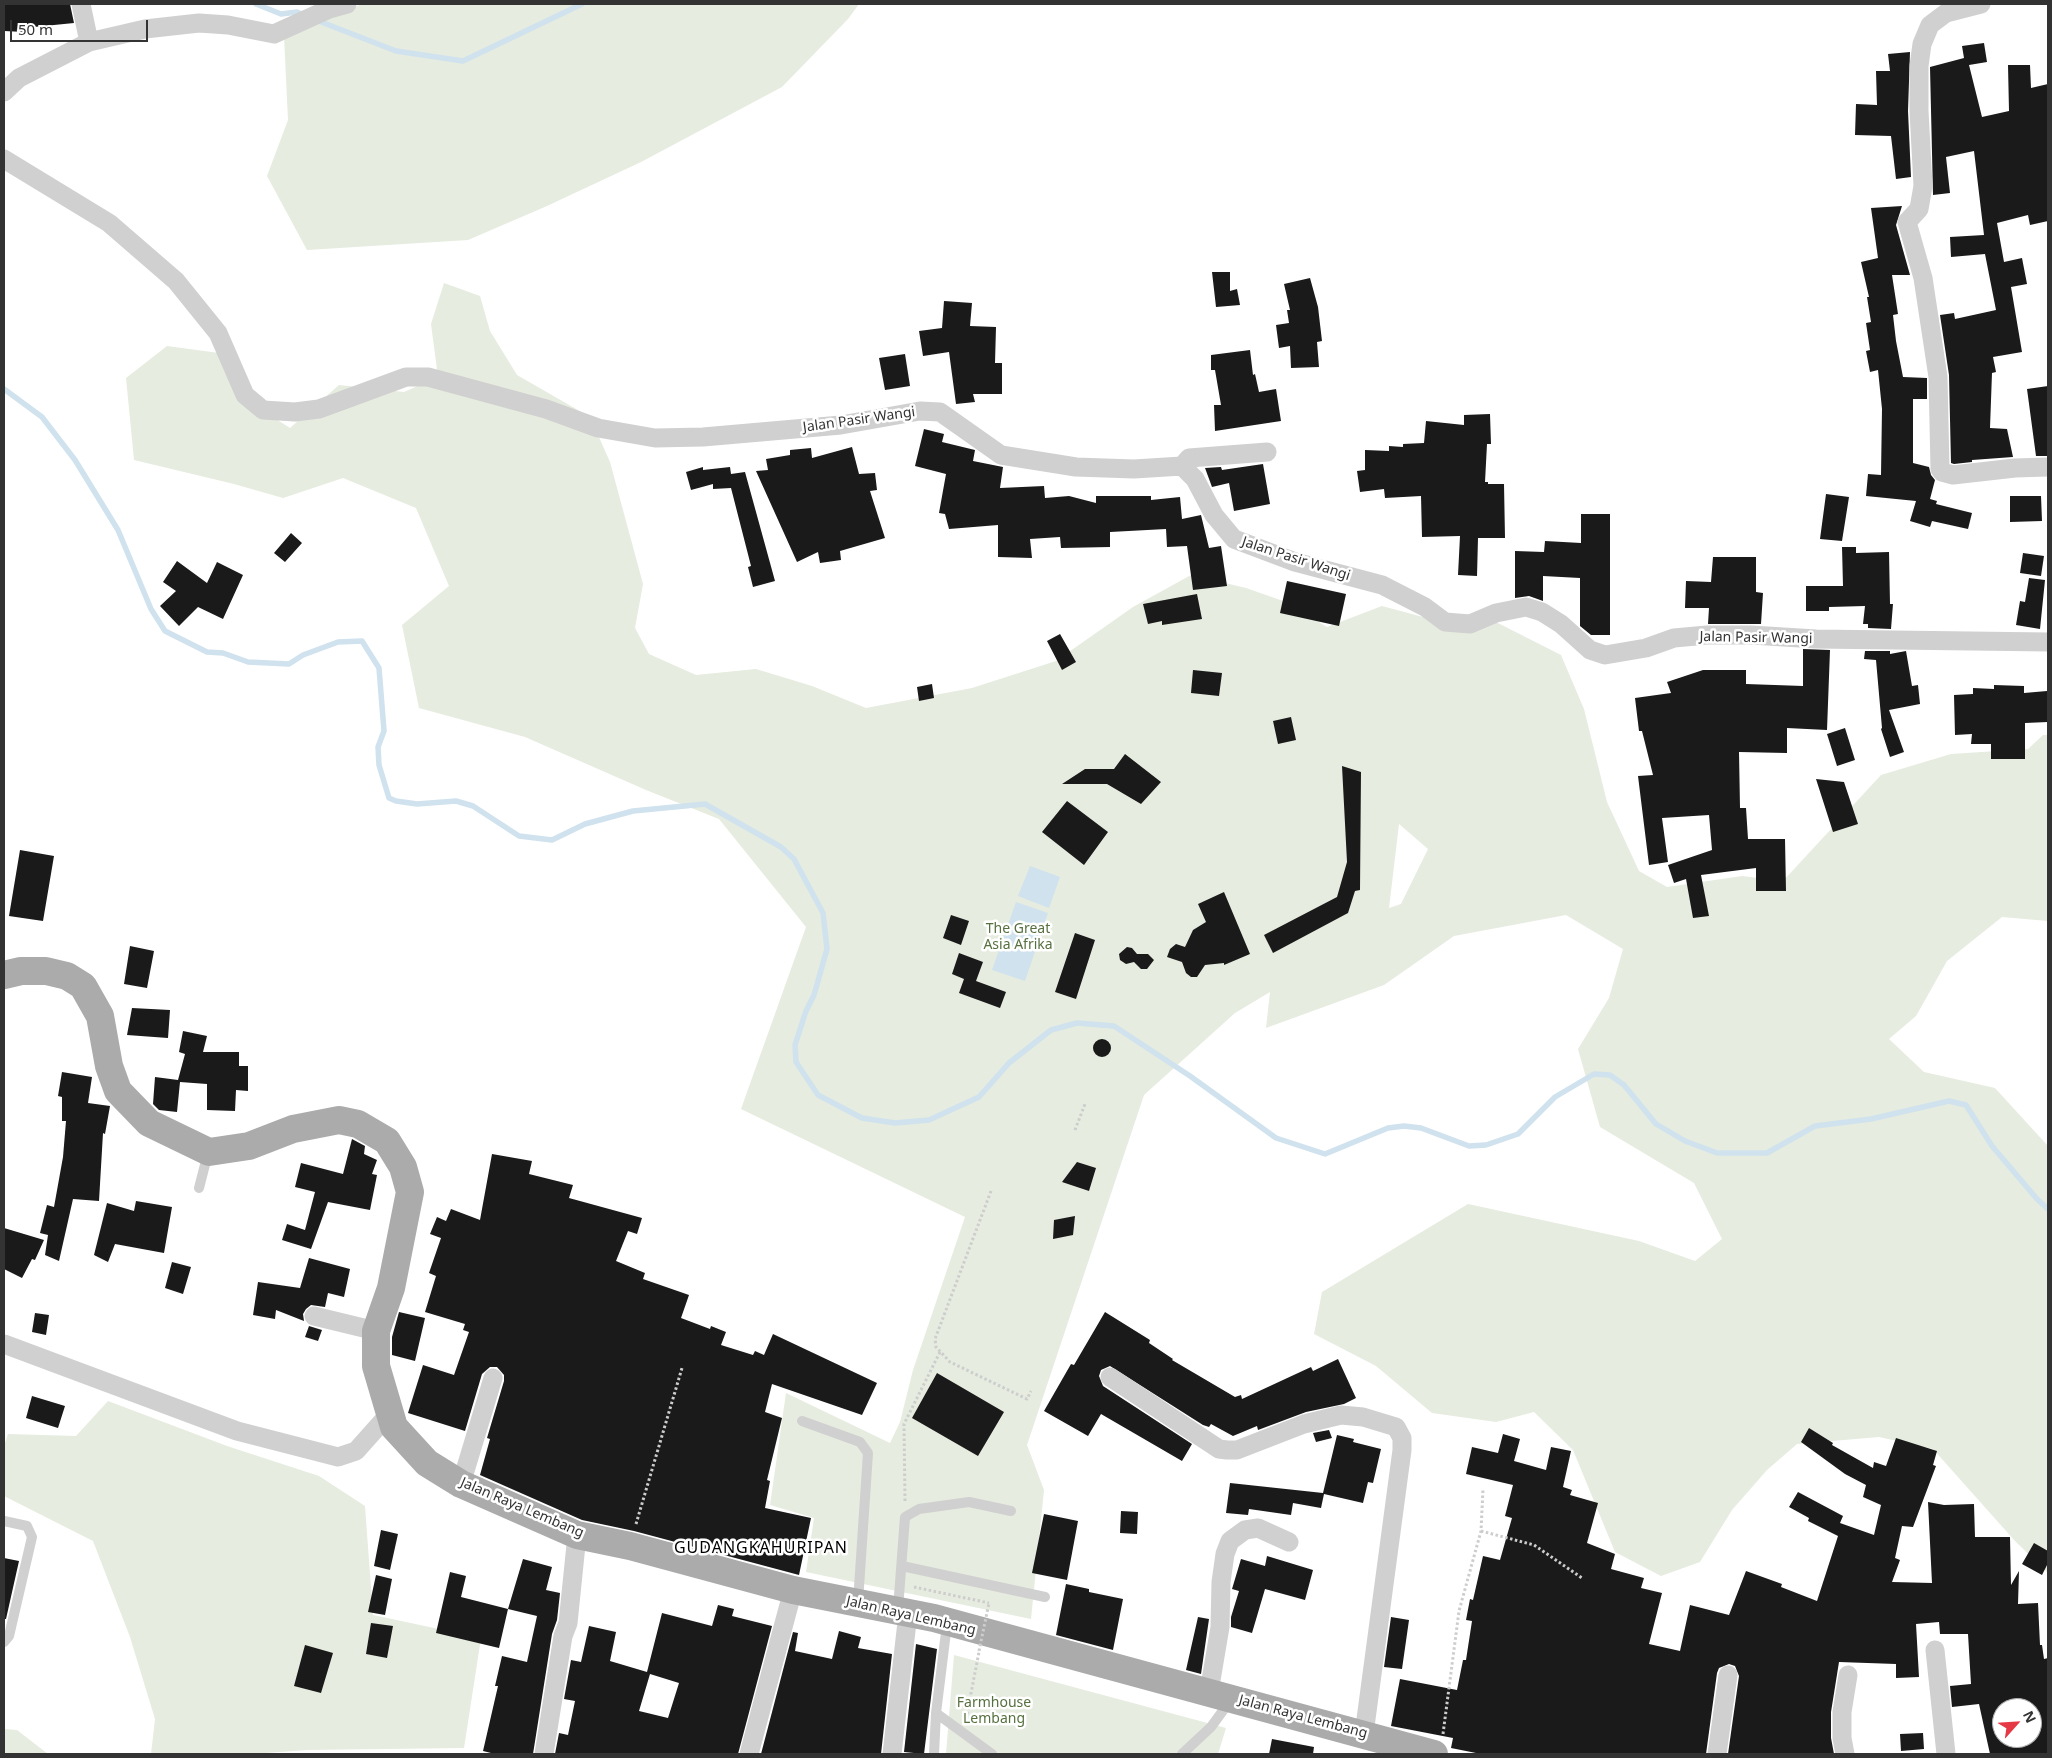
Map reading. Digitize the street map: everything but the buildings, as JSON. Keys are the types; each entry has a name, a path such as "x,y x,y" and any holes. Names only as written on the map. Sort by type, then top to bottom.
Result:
{"main road":[{"path":"4,975 20,971 46,971 66,976 83,986 100,1016 109,1066 118,1091 149,1123 209,1152"},
{"name":"Jalan Raya Lembang","path":"209,1152 249,1146 293,1130 339,1120 358,1124 387,1141 404,1167 410,1192 391,1288 376,1332 376,1366 394,1427 427,1463 461,1484 577,1535 630,1546 793,1590 948,1623 1364,1734 1430,1749"}],"street":[{"path":"82,4 89,42"},
{"path":"4,92 19,78 89,42 145,29 199,23 228,25 274,34 329,9 347,4"},
{"path":"1981,4 1946,13 1930,25 1922,44 1919,66 1918,111 1923,186 1919,209 1907,222 1923,278 1938,377 1940,469 1942,472 1953,475 2015,468 2048,467"},
{"name":"Jalan Pasir Wangi","path":"4,159 109,223 176,281 218,332 245,395 263,410 295,412 319,409 406,377 428,377 546,409 598,428 655,438 703,437 841,426 920,411 940,412 1001,455 1076,467 1134,469 1182,466 1195,478 1209,507 1230,537 1295,562 1382,585 1424,607 1445,622 1470,624 1496,613 1526,607 1542,612 1561,624 1590,650 1605,655 1646,648 1674,638 1707,635 1751,635 1816,639 2048,642"},
{"path":"1182,466 1189,458 1267,452"},
{"path":"314,1316 376,1332"},
{"path":"4,1344 237,1431 338,1457 356,1451 389,1414"},
{"path":"1110,1377 1220,1448 1227,1450 1237,1450 1319,1419 1341,1416 1363,1417 1396,1427 1402,1438 1402,1450 1364,1734"},
{"path":"461,1484 493,1378"},
{"path":"1221,1695 1221,1582 1225,1554 1230,1541 1245,1530 1258,1528 1289,1542"},
{"path":"544,1754 563,1636 568,1623 577,1535"},
{"path":"749,1754 793,1590"},
{"path":"892,1754 903,1612"},
{"path":"1935,1650 1946,1754"},
{"path":"1717,1754 1728,1675"},
{"path":"1846,1754 1842,1738 1842,1712 1848,1675"}],"lane":[{"path":"199,1188 209,1152"},
{"path":"802,1421 860,1442 868,1453 857,1603"},
{"path":"903,1612 900,1585 905,1517 919,1509 969,1502 1011,1511"},
{"path":"4,1521 27,1526 32,1537 9,1636 4,1642"},
{"path":"902,1566 1045,1597"},
{"path":"934,1754 936,1713 948,1623"},
{"path":"1182,1754 1211,1727 1221,1695"},
{"path":"936,1713 992,1754"}],"path":[{"path":"1075,1130 1085,1104"},
{"path":"992,1191 935,1339 936,1347 950,1362 1027,1399 1031,1391"},
{"path":"905,1517 904,1424 940,1352"},
{"path":"630,1546 682,1368"},
{"path":"1430,1749 1459,1611 1481,1530 1484,1489"},
{"path":"1481,1530 1534,1546 1582,1578"},
{"path":"900,1585 989,1603 963,1733"}],"green space":[{"path":"362,4 859,4 848,19 782,87 641,162 547,206 468,240 307,250 267,176 288,120 284,36"},
{"name":"The Great Asia Afrika","path":"444,283 480,296 490,331 517,375 590,417 610,462 643,584 635,628 649,654 696,675 756,669 812,686 866,708 972,688 1056,661 1133,607 1191,575 1246,588 1286,602 1327,627 1382,606 1423,617 1490,619 1561,655 1584,709 1607,802 1639,871 1667,887 1742,876 1783,881 1881,775 1951,754 2028,749 2043,735 2048,735 2048,921 2002,917 1947,961 1916,1016 1889,1039 1924,1072 1995,1088 2048,1146 2048,1573 2015,1541 1933,1449 1879,1437 1797,1444 1767,1470 1732,1510 1700,1562 1661,1576 1615,1552 1573,1450 1534,1412 1496,1422 1432,1413 1376,1366 1314,1334 1322,1292 1468,1204 1639,1241 1695,1261 1722,1239 1694,1183 1600,1127 1578,1049 1609,998 1623,949 1566,915 1454,936 1384,985 1266,1028 1270,992 1235,1013 1144,1095 1027,1445 1044,1490 1031,1619 806,1572 814,1518 770,1505 786,1393 890,1443 900,1422 913,1370 965,1217 741,1109 806,927 719,819 646,790 525,737 419,708 402,625 449,586 416,508 343,478 283,498 134,460 126,378 167,346 219,353 251,403 290,428 339,385 404,392 438,377 431,324","holes":["1399,824 1428,849 1401,904 1389,908"]},
{"path":"108,1401 227,1446 319,1476 365,1506 373,1615 481,1638 464,1748 307,1750 251,1754 151,1754 155,1719 130,1637 93,1541 4,1496 4,1446 8,1434 76,1436"},
{"name":"Farmhouse Lembang","path":"954,1655 1226,1728 1218,1754 946,1754"},
{"path":"4,1729 17,1730 48,1754 4,1754"}],"water":[{"path":"1030,866 1060,877 1049,908 1018,896"},
{"path":"1016,902 1048,913 1025,981 992,970"}],"waterway":[{"path":"256,4 281,14 297,12 305,16"},
{"path":"316,20 396,51 463,61 582,4"},
{"path":"4,389 42,417 75,460 118,530 151,609 165,631 207,652 223,653 248,662 289,664 303,655 338,642 362,641 379,668 384,731 378,747 379,765 389,798 417,804 456,801 473,806 519,836 552,840 585,824 633,811 705,804 781,847 794,859 823,913 827,949 814,995 806,1011 795,1045 796,1062 818,1095 862,1118 895,1123 929,1120 979,1097 1009,1063 1051,1030 1077,1023 1114,1026 1190,1076 1276,1138 1325,1154 1388,1128 1404,1126 1421,1128 1469,1146 1486,1145 1518,1134 1555,1097 1594,1074 1610,1075 1624,1085 1656,1124 1685,1141 1717,1153 1767,1153 1815,1126 1871,1119 1949,1101 1966,1105 1992,1146 2037,1199 2048,1209"}],"district":[{"name":"GUDANGKAHURIPAN","path":"761,1548"}]}
